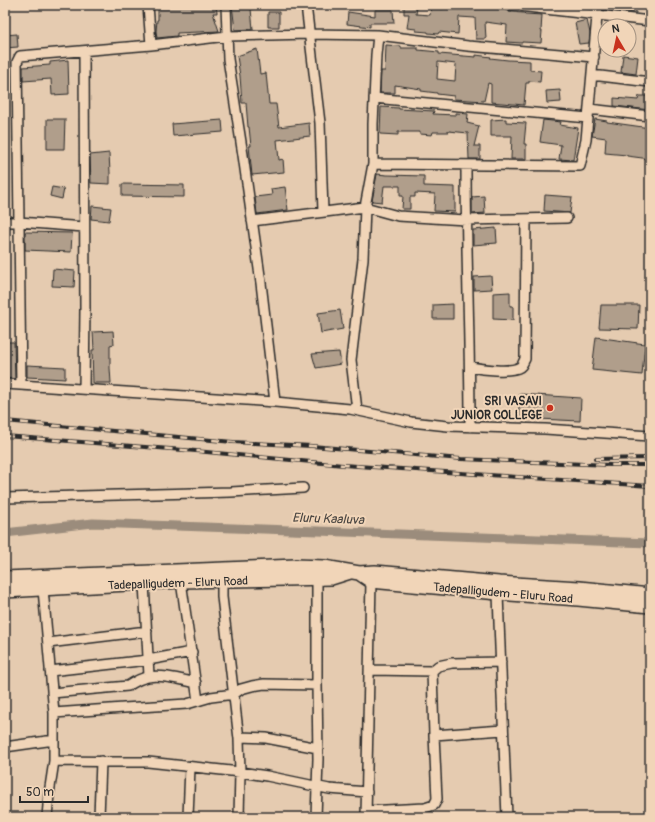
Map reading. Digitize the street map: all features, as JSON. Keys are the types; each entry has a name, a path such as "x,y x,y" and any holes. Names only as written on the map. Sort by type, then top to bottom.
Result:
{"main road":[{"name":"Tadepalligudem - Eluru Road","path":"5,578 295,566 324,567 350,571 579,588 650,595"},
{"name":"Tadepalligudem - Eluru Road","path":"5,591 181,581 317,579 331,578 350,571 371,581 498,593 578,598 650,606"}],"street":[{"path":"148,5 150,45"},
{"path":"226,5 228,59 261,283 275,402"},
{"path":"306,5 320,123 323,212"},
{"path":"510,5 650,21"},
{"path":"372,164 580,166 586,140 598,5"},
{"path":"21,385 17,62 20,56 150,45 227,36 309,34 378,35 468,46 594,57"},
{"path":"357,410 351,360 363,259 365,207 372,164 378,35"},
{"path":"84,51 84,389"},
{"path":"592,75 650,82"},
{"path":"374,98 588,114 650,116"},
{"path":"466,165 470,426"},
{"path":"252,221 365,207 398,216 466,220 567,218"},
{"path":"470,368 496,370 516,369 522,366 525,359 526,218"},
{"path":"5,222 84,227"},
{"path":"5,384 275,402 350,409 411,422 448,426 545,429 650,436"},
{"path":"5,498 231,492 303,488"},
{"path":"316,817 318,748 317,579"},
{"path":"181,581 198,701"},
{"path":"222,581 222,597 239,736 240,772 238,817"},
{"path":"371,581 366,814 425,808 434,805 437,799 432,671"},
{"path":"144,583 149,676"},
{"path":"43,589 54,713 54,761 47,817"},
{"path":"498,593 507,817"},
{"path":"48,643 147,631"},
{"path":"50,671 148,660 192,652"},
{"path":"370,670 432,671 438,666 452,663 500,662"},
{"path":"52,693 128,686 149,676 196,683"},
{"path":"54,713 187,704 211,697 234,694 241,689 264,684 317,685"},
{"path":"434,735 503,730"},
{"path":"239,736 266,738 318,748"},
{"path":"5,747 54,740"},
{"path":"54,761 148,762 190,768 240,772 329,789 367,792"},
{"path":"99,817 101,761"},
{"path":"188,817 190,768"}],"building":[{"path":"158,5 216,5 217,13 213,13 219,31 177,33 177,36 157,38 156,31"},
{"path":"232,5 253,5 253,9 251,9 253,29 235,30"},
{"path":"443,5 477,8 477,5 507,10 509,12 542,15 541,43 506,42 507,25 485,22 486,39 476,39 475,18 459,17 458,34 439,32 438,34 428,33 407,28 409,14 404,14 404,6 417,7 416,14 430,15 431,7 443,9"},
{"path":"617,5 636,5 636,13 604,10 604,7 617,7"},
{"path":"375,10 393,10 394,23 370,23 370,27 347,24 348,12 375,16"},
{"path":"268,12 279,12 279,27 268,27"},
{"path":"587,20 590,33 589,43 579,44 575,23"},
{"path":"17,34 18,47 5,48 5,35"},
{"path":"386,45 401,46 401,48 418,48 418,50 439,52 439,54 476,57 476,55 508,60 530,61 530,70 541,71 540,82 529,81 529,83 526,83 524,105 491,102 491,84 488,83 484,101 454,99 454,96 395,85 395,93 380,93 381,71 385,71","holes":["438,62 456,64 455,81 437,79"]},
{"path":"257,49 260,74 266,73 269,104 276,104 279,127 309,123 310,136 277,140 279,160 283,159 284,172 252,175 249,146 251,146 246,103 242,103 237,56"},
{"path":"638,57 636,74 621,72 623,58"},
{"path":"68,60 69,94 52,95 51,79 23,81 23,67 50,65 50,62"},
{"path":"560,90 561,102 547,103 546,91"},
{"path":"639,96 650,96 650,110 614,106 614,98 638,100"},
{"path":"381,107 434,111 433,114 468,114 467,123 479,126 474,146 480,146 480,159 469,159 468,133 449,131 433,132 432,135 420,134 420,132 398,132 398,135 380,134"},
{"path":"47,119 65,119 64,149 47,149"},
{"path":"506,119 506,122 526,123 524,144 526,144 526,159 511,159 512,136 491,136 491,120"},
{"path":"595,119 650,128 650,159 605,153 606,138 592,136"},
{"path":"222,120 223,132 173,136 172,124"},
{"path":"543,120 561,122 560,125 578,128 573,160 559,159 561,145 540,142"},
{"path":"109,153 110,184 91,183 90,155"},
{"path":"377,174 424,176 424,186 455,187 455,212 434,211 435,194 415,193 415,197 410,197 410,209 402,209 403,196 400,196 400,186 384,186 382,202 372,201"},
{"path":"122,184 184,185 184,197 122,196"},
{"path":"52,187 64,189 62,199 50,196"},
{"path":"285,187 288,210 257,214 255,197 272,195 271,189"},
{"path":"545,195 572,197 570,213 544,211"},
{"path":"484,196 485,213 472,214 472,197"},
{"path":"92,206 111,208 109,221 91,219"},
{"path":"496,228 497,243 473,245 473,230"},
{"path":"25,232 72,233 71,252 25,250"},
{"path":"53,269 75,271 74,287 52,286"},
{"path":"491,276 492,289 474,290 474,277"},
{"path":"510,292 510,306 513,306 513,320 493,319 493,293"},
{"path":"453,304 453,319 433,319 433,305"},
{"path":"601,305 639,305 638,329 599,328"},
{"path":"340,310 343,329 321,333 318,313"},
{"path":"113,331 114,344 110,345 111,383 93,383 93,332"},
{"path":"596,337 645,344 642,375 592,370"},
{"path":"5,342 14,342 15,379 5,378"},
{"path":"339,352 341,364 316,368 312,354"},
{"path":"27,365 65,367 65,379 27,377"},
{"name":"SRI VASAVI JUNIOR COLLEGE","path":"520,394 581,398 580,421 518,418"}],"waterway":[{"name":"Eluru Kaaluva","path":"5,533 93,523 650,543"}],"railway":[{"path":"5,421 233,442 312,446 461,459 611,465 650,465"},
{"path":"5,436 196,451 343,465 650,486"},
{"path":"595,459 650,458"}],"place":[{"name":"SRI VASAVI JUNIOR COLLEGE","path":"550,408"}]}
